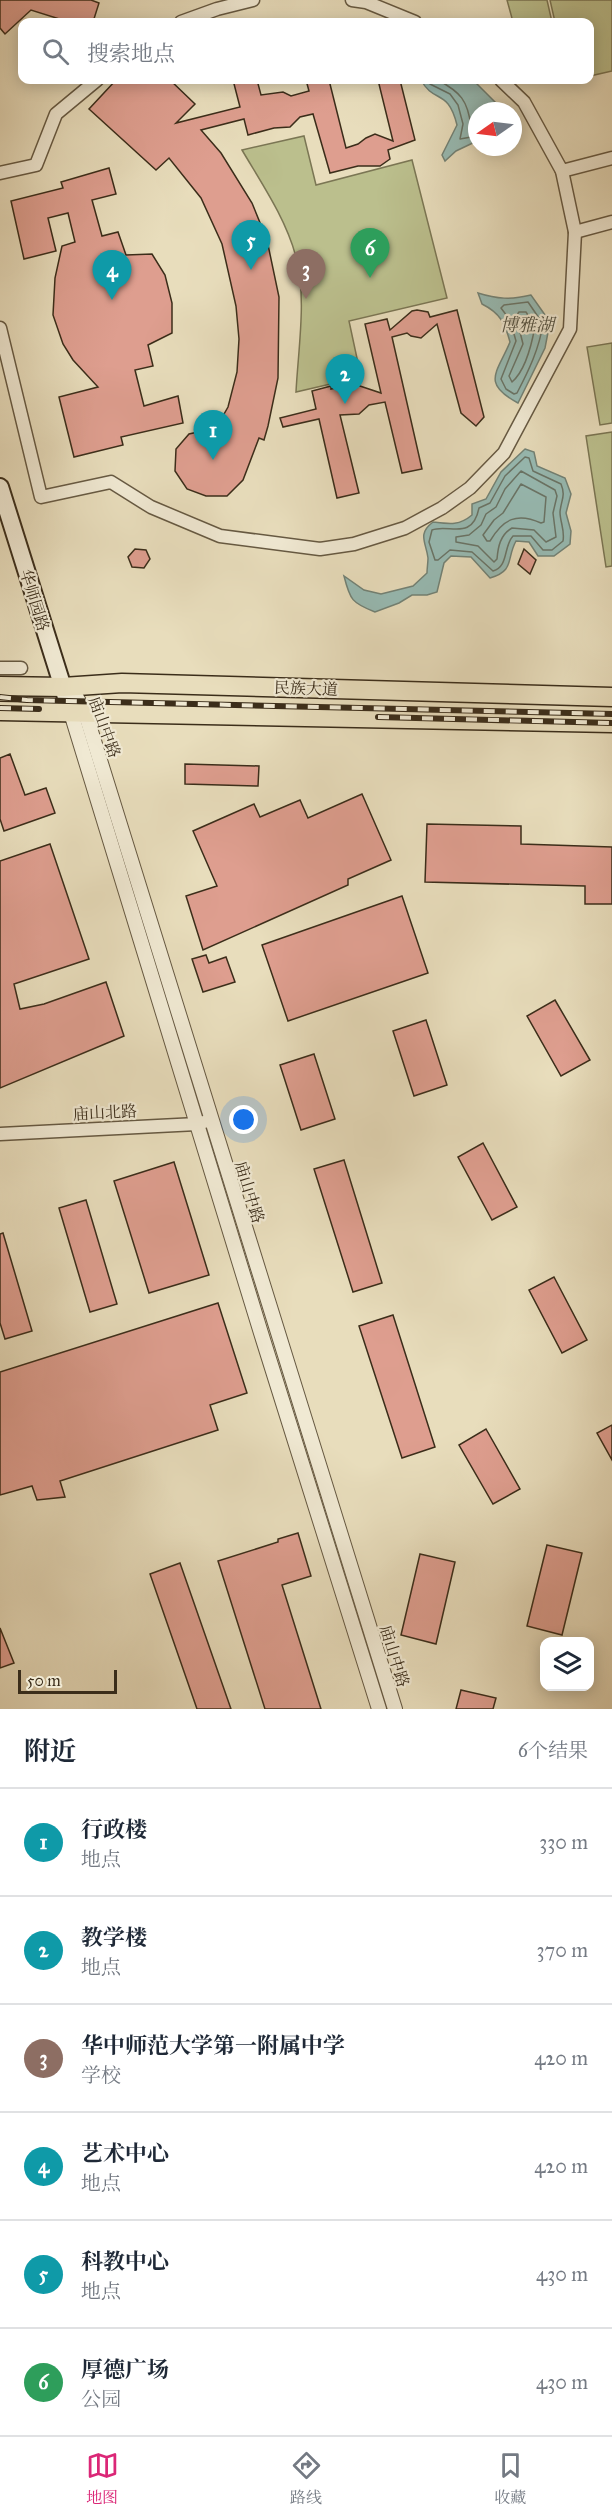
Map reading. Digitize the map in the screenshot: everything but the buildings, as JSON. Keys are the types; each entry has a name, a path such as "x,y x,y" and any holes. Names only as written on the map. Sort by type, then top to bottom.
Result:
{"main road":[{"name":"华师园路","path":"0,487 67,686 78,712"},
{"name":"民族大道","path":"0,686 122,684 612,697"},
{"name":"民族大道","path":"0,711 612,723"}],"street":[{"path":"192,18 253,0"},
{"path":"352,0 366,2 405,18"},
{"path":"0,173 36,165 56,114 92,84"},
{"path":"0,328 41,497 111,482 151,507 220,536 320,549 354,544 405,528 470,488 504,453 570,329 575,232 562,171 524,102 505,84"},
{"path":"562,171 612,158"},
{"path":"575,232 612,222"},
{"path":"0,668 21,668"},
{"name":"庙山中路","path":"78,712 211,1120 395,1709"},
{"name":"庙山中路","path":"78,712 197,1124 379,1709"},
{"name":"庙山北路","path":"0,1134 197,1124 211,1120"}],"green space":[{"path":"507,0 547,0 551,18 512,18"},
{"path":"550,0 612,0 612,71 594,75 594,18 554,18"},
{"path":"304,136 316,185 412,160 447,298 349,321 361,377 296,392 301,289 296,257 280,215 242,150"},
{"path":"612,343 612,423 600,425 587,347"},
{"path":"612,432 612,566 606,567 586,436"}],"water":[{"path":"424,84 477,84 495,102 468,102 468,145 456,151 445,161 442,155 457,125 449,106"},
{"name":"博雅湖","path":"478,293 504,298 531,295 550,322 545,348 518,403 499,389 495,377 510,342 506,329 501,319 482,304"},
{"path":"525,449 534,452 537,466 565,478 571,494 566,513 571,531 570,544 554,556 538,556 529,542 516,541 507,568 490,578 471,557 451,556 444,563 437,592 412,595 399,603 375,612 353,600 344,576 364,590 381,594 413,586 427,573 428,558 424,534 428,526 433,522 449,524 467,519 472,515 472,504 486,499 501,472"}],"railway":[{"path":"0,697 27,700 612,714"},
{"path":"0,708 39,709"},
{"path":"378,717 612,723"}],"place":[{"name":"科教中心","path":"251,270"},
{"name":"厚德广场","path":"370,278"},
{"name":"华中师范大学第一附属中学","path":"306,299"},
{"name":"艺术中心","path":"112,300"},
{"name":"教学楼","path":"345,404"},
{"name":"行政楼","path":"213,460"}]}
